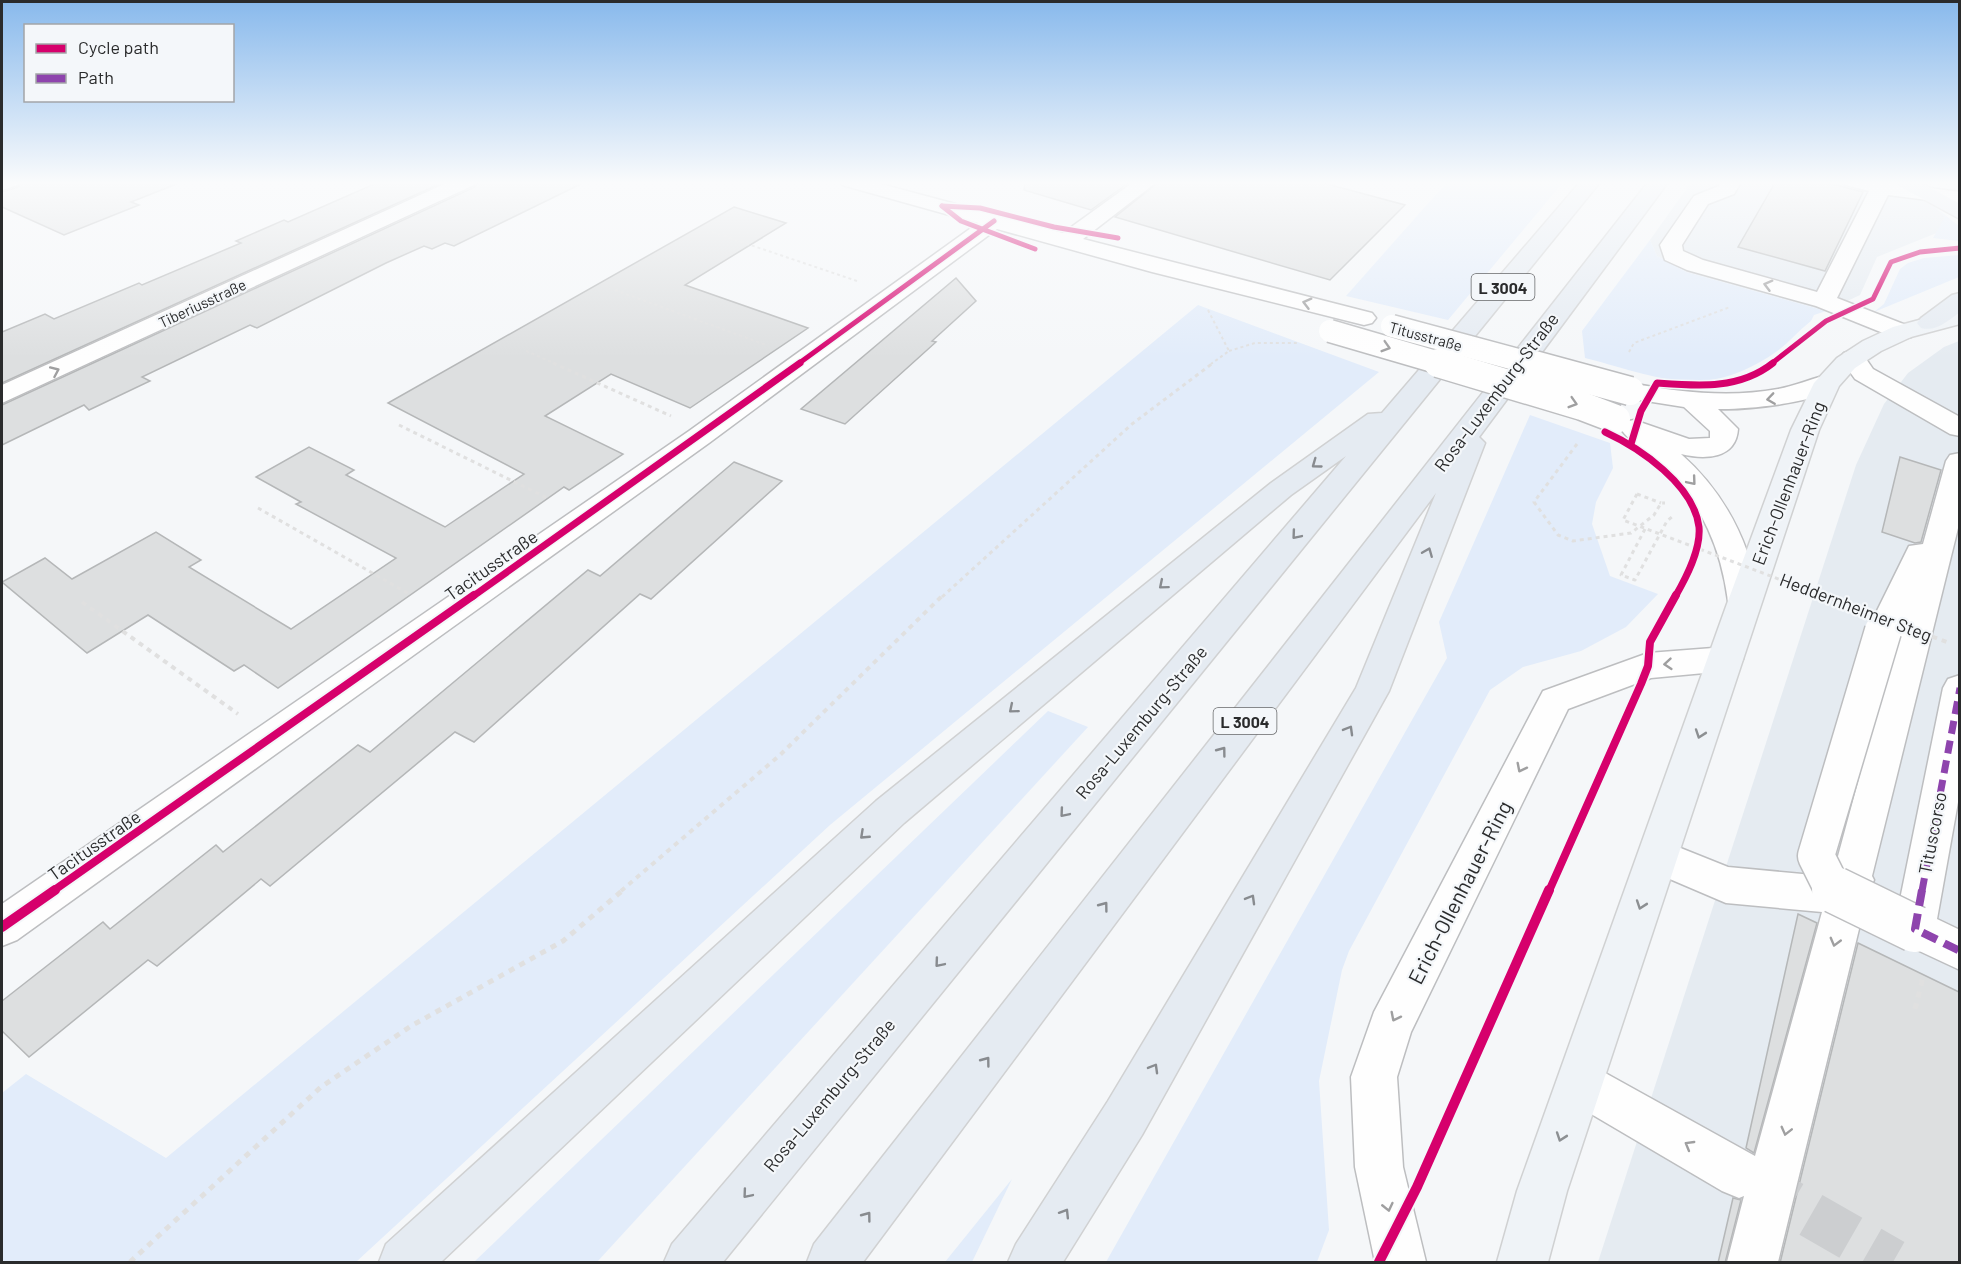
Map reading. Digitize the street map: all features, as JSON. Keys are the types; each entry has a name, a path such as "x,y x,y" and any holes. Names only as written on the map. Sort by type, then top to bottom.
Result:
{"highway":[{"name":"Rosa-Luxemburg-Straße","path":"690,1263 1542,240"},
{"name":"Rosa-Luxemburg-Straße","path":"832,1263 1614,240"},
{"path":"1929,323 1959,300"},
{"path":"404,1263 890,812 1281,489 1414,393"},
{"path":"1034,1263 1125,1118 1372,691 1487,404"}],"main road":[{"name":"Erich-Ollenhauer-Ring","path":"1522,1263 1542,1191 1805,430 1827,383 1853,358 1872,345 1902,332 1959,316"},
{"name":"Erich-Ollenhauer-Ring","path":"1508,1263 1542,1191"}],"street":[{"name":"Tiberiusstraße","path":"2,395 339,240"},
{"name":"Tacitusstraße","path":"2,927 684,448 967,240"},
{"name":"Titusstraße","path":"1063,240 1364,318 1630,392 1693,401 1770,399 1791,395 1827,383"},
{"path":"1674,240 1671,245 1673,255 1695,265 1824,301 1902,332"},
{"path":"1824,301 1855,240"},
{"name":"Titusstraße","path":"1160,267 1330,331 1582,406 1694,449 1715,447 1723,442 1724,429 1693,401"},
{"path":"1853,358 1864,374 1959,428"},
{"name":"Titusstraße","path":"1625,424 1685,472 1714,508 1741,569 1744,601"},
{"path":"1959,463 1939,480 1918,559 1891,631 1816,856 1832,888 1959,951"},
{"path":"1752,1263 1892,722 1891,631 1959,463"},
{"path":"1918,559 1959,573"},
{"path":"1658,856 1726,885 1798,893 1827,894 1850,884 1868,866 1912,660 1918,559"},
{"name":"Erich-Ollenhauer-Ring","path":"1400,1263 1379,1167 1374,1077 1390,1027 1555,700 1648,666 1726,659"},
{"name":"Tituscorso","path":"1915,929 1959,688"},
{"path":"1580,1082 1739,1174"}],"path":[{"path":"736,240 860,282"},
{"path":"615,290 770,346"},
{"path":"1205,304 1229,351"},
{"path":"130,1263 321,1087 411,1026 563,941 780,755 964,575 1132,424 1229,351 1255,344 1286,341 1308,344"},
{"path":"526,351 675,418"},
{"path":"399,425 559,504"},
{"path":"258,508 422,601"},
{"path":"1645,529 1621,575 1635,580 1667,521"},
{"path":"82,602 245,719"}],"shaded area":[{"path":"1396,240 1515,240 1448,320 1346,296"},
{"path":"1650,240 1919,240 1877,257 1860,295 1826,311 1686,272 1657,256"},
{"path":"1650,240 1657,256 1686,272 1826,311 1814,315 1811,321 1773,354 1748,368 1724,377 1702,381 1680,381 1585,358 1582,331"},
{"path":"1959,255 1959,277 1874,312 1884,304 1900,269 1908,263 1924,258"},
{"path":"1198,305 1379,372 830,825 356,1262 2,1262 2,1093 26,1074 166,1158"},
{"path":"1959,341 1959,1262 1598,1262 1856,465 1884,404 1908,373 1944,347"},
{"path":"1530,415 1610,443 1613,468 1596,502 1592,524 1610,576 1658,594 1626,627 1581,651 1523,667 1490,690 1349,951 1342,970 1319,1081 1329,1230 1317,1262 1106,1262 1447,658 1439,622"},
{"path":"1048,711 1088,727 597,1262 474,1262"},
{"path":"1012,1179 972,1262 945,1262"}],"building":[{"path":"316,240 2,383 2,332 45,314 54,319 139,283 142,285 241,243 236,241"},
{"path":"360,240 466,240 454,246 445,243 432,249 424,246 257,328 250,325 142,377 150,381 89,410 84,405 2,445 2,405"},
{"path":"676,240 758,240 685,285 808,328 690,408 611,374 545,416 623,454 569,490 564,487 278,688 244,665 234,671 148,615 87,653 2,582 45,558 72,579 156,532 201,560 189,567 291,629 396,558 296,504 301,502 256,477 309,447 354,470 346,475 445,527 524,474 388,403"},
{"path":"1193,240 1370,240 1330,280"},
{"path":"1742,240 1840,240 1825,271 1738,247"},
{"path":"956,278 976,301 932,341 936,342 845,424 801,409"},
{"path":"1900,457 1941,470 1921,542 1915,543 1882,532"},
{"path":"734,462 782,481 651,599 640,594 474,742 455,732 270,886 261,879 157,966 148,960 29,1057 2,1031 2,1001 103,922 110,929 216,845 223,852 358,745 370,752 588,570 600,576"},
{"path":"1798,914 1817,923 1754,1153 1746,1148"},
{"path":"1858,943 1959,992 1959,1263 1780,1263"},
{"path":"1733,1198 1741,1200 1725,1263 1718,1263"}],"tunnel":[{"path":"1752,1181 1893,1262"}],"marked path":[{"path":"1960,688 1915,929 1960,951"}],"cycle path":[{"path":"2,927 699,437 968,240"},
{"path":"1011,240 1035,249"},
{"path":"1631,444 1641,411 1657,383 1703,386 1735,382 1765,369 1826,321 1873,299 1891,262 1920,252 1960,248"},
{"path":"1379,1262 1417,1187 1641,684 1648,666 1650,642 1691,569 1699,528 1690,502 1667,473 1631,444 1605,432"}]}
